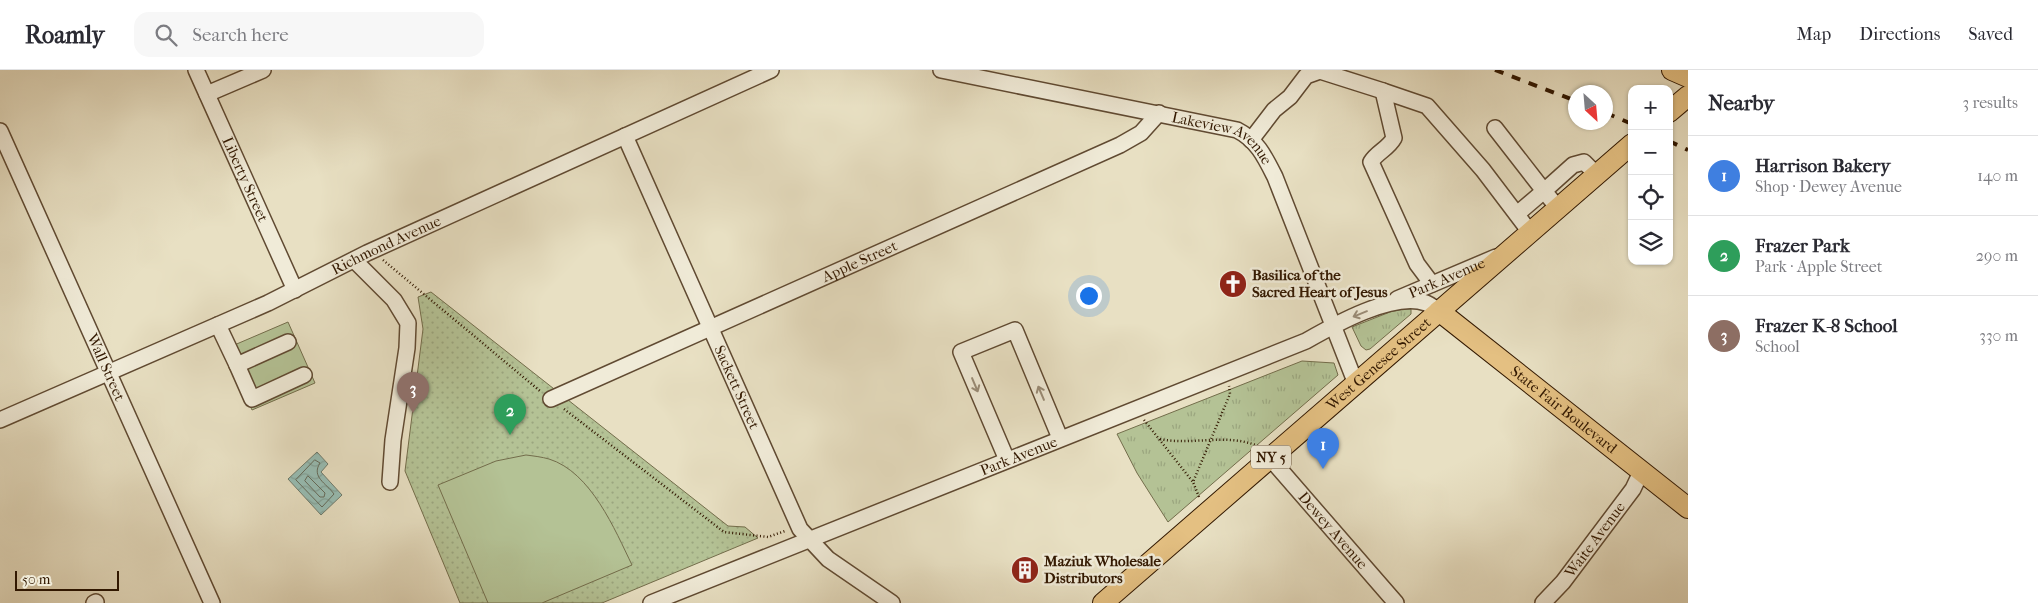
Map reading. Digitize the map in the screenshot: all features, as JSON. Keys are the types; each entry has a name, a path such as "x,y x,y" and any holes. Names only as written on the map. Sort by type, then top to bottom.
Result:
{"main road":[{"path":"1672,70 1688,77"},
{"path":"1673,109 1688,96"},
{"name":"West Genesee Street","path":"1103,603 1628,148"},
{"name":"State Fair Boulevard","path":"1439,311 1641,472 1687,504"}],"street":[{"name":"Liberty Street","path":"196,70 295,290"},
{"path":"207,94 263,70"},
{"name":"Richmond Avenue","path":"0,420 218,325 295,290 372,251 771,70"},
{"name":"Lakeview Avenue","path":"941,70 1160,113 1236,130 1252,140 1261,149 1275,177 1356,384"},
{"path":"1252,140 1274,110 1290,97 1306,76 1320,71 1383,91 1427,106 1463,145 1530,232"},
{"path":"1383,91 1394,138 1390,146 1376,154 1370,162 1417,264 1432,284"},
{"name":"Apple Street","path":"551,399 1120,145 1141,133 1160,113"},
{"path":"1495,128 1558,208"},
{"name":"Wall Street","path":"0,131 212,603"},
{"name":"Sackett Street","path":"625,136 800,529 828,558 892,603"},
{"path":"1517,214 1573,164 1584,162 1597,175"},
{"name":"Park Avenue","path":"651,603 1134,408 1306,341 1333,325 1508,251"},
{"path":"354,260 394,300 408,323 407,348 392,440 390,482"},
{"name":"Park Avenue","path":"1384,305 1408,301 1426,303 1439,311"},
{"path":"218,325 252,399 304,375"},
{"path":"1007,460 962,352 1014,330 1060,438"},
{"path":"237,365 288,342"},
{"name":"Dewey Avenue","path":"1270,458 1396,603"},
{"name":"Waite Avenue","path":"1543,603 1563,582 1633,489 1641,472"}],"path":[{"path":"372,251 511,368 724,532 768,538 785,531"},
{"path":"1193,482 1230,394 1228,372"},
{"path":"1134,408 1193,482 1207,513"},
{"path":"1160,439 1171,442 1210,439 1250,442 1260,447 1270,458"}],"green space":[{"path":"431,292 728,526 745,527 758,538 602,603 460,603 405,471 423,329 418,297"},
{"path":"1403,309 1411,309 1411,314 1370,349 1366,350 1361,346 1352,327"},
{"path":"288,322 315,383 252,410 225,349"},
{"path":"1302,361 1334,363 1338,375 1168,522 1137,473 1117,434"},
{"path":"526,455 549,459 564,466 577,476 600,504 632,565 542,603 488,603 438,485 496,461"}],"water":[{"path":"317,452 328,464 321,472 342,495 321,515 288,479"}],"railway":[{"path":"1495,70 1568,98"},
{"path":"1613,116 1628,122"},
{"path":"1673,143 1688,150"}],"place":[{"name":"Basilica of the Sacred Heart of Jesus","path":"1233,284"},
{"name":"Frazer K-8 School","path":"413,413"},
{"name":"Frazer Park","path":"510,435"},
{"name":"Harrison Bakery","path":"1323,469"},
{"name":"Maziuk Wholesale Distributors","path":"1025,570"}]}
